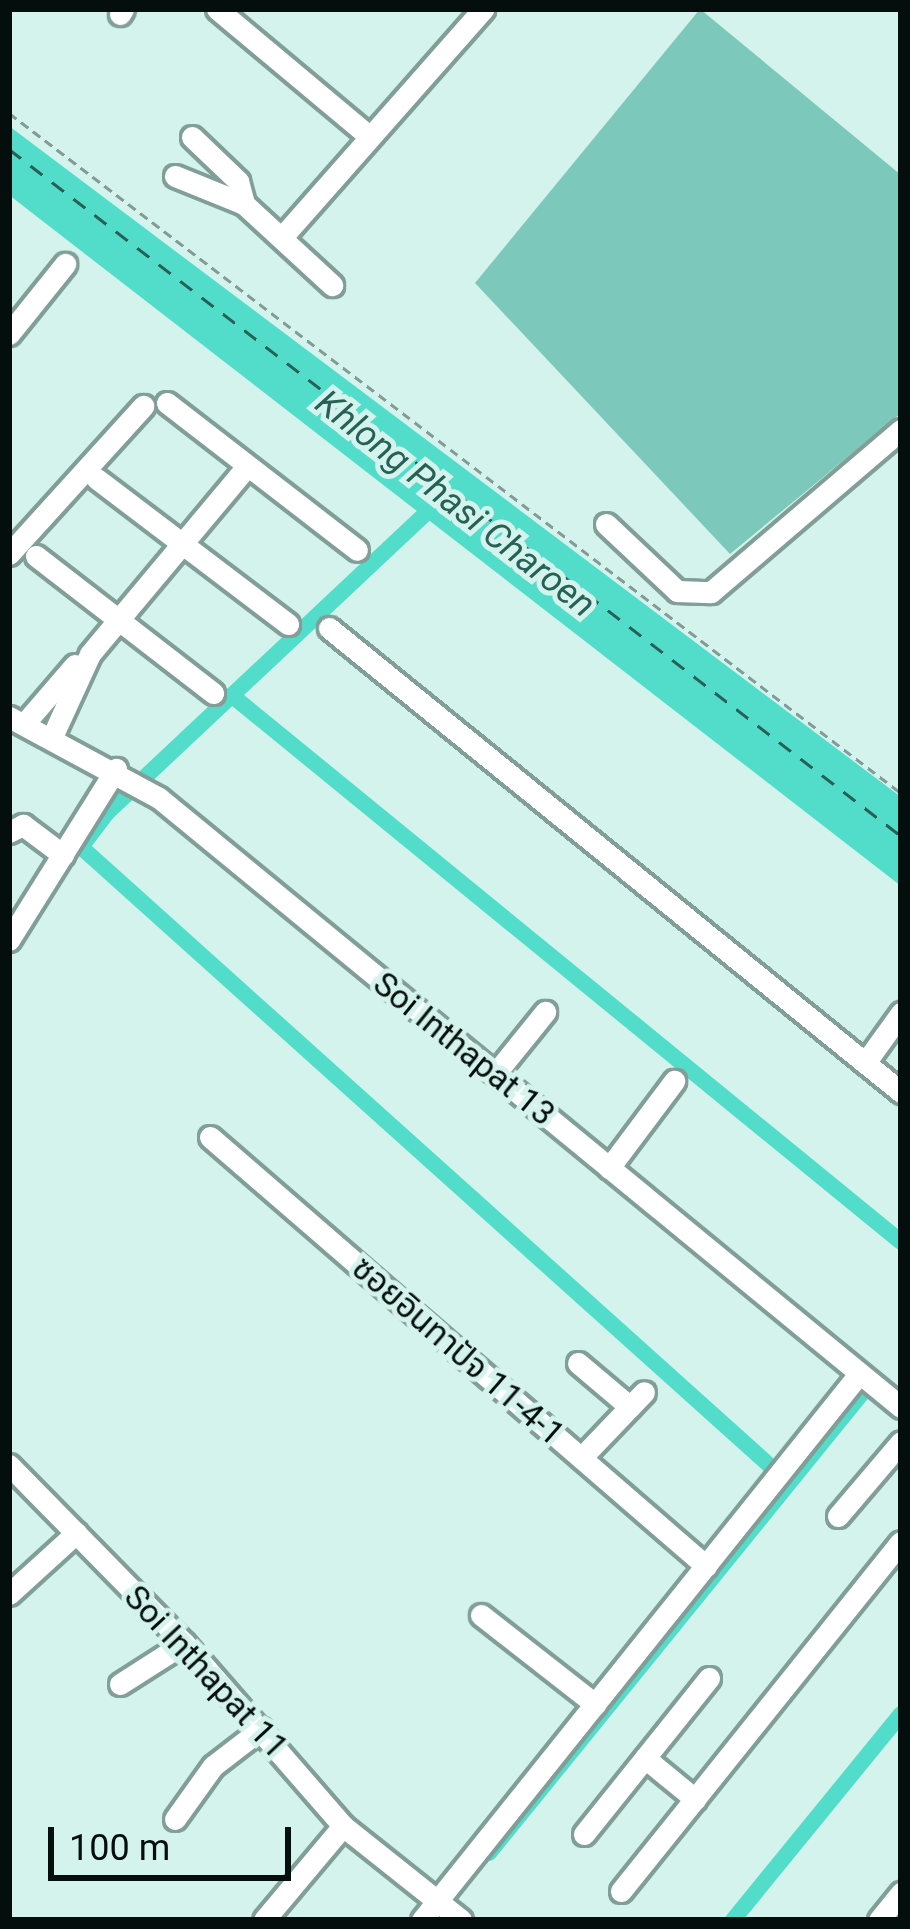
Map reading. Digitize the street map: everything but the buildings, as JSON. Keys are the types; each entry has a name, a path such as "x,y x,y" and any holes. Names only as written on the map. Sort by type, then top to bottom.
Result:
{"street":[{"path":"217,9 369,136"},
{"path":"283,236 482,9"},
{"path":"192,137 238,181 244,204"},
{"path":"175,176 244,204 332,285"},
{"path":"9,334 65,264"},
{"path":"167,404 357,550"},
{"path":"9,554 142,406"},
{"path":"606,524 677,591 710,592 901,430"},
{"path":"17,721 90,654 247,466"},
{"path":"97,479 288,624"},
{"path":"36,556 213,693"},
{"path":"329,628 901,1092"},
{"path":"52,737 90,654"},
{"name":"Soi Inthapat 13","path":"17,721 129,778 901,1407"},
{"path":"9,940 63,855 129,778"},
{"path":"9,832 23,825 63,855"},
{"path":"495,1074 545,1012"},
{"path":"865,1063 901,1013"},
{"path":"609,1168 674,1081"},
{"name":"ซอยอินทาปัจ 11-4-1","path":"210,1137 706,1566"},
{"path":"578,1363 637,1399 581,1459"},
{"path":"422,1920 448,1909 595,1704 859,1374"},
{"path":"838,1516 901,1442"},
{"name":"Soi Inthapat 11","path":"9,1465 184,1643 343,1826 448,1909"},
{"path":"9,1594 76,1533"},
{"path":"621,1891 901,1542"},
{"path":"481,1615 595,1704"},
{"path":"120,1684 184,1643"},
{"path":"584,1834 709,1678"},
{"path":"175,1819 213,1766 261,1729"},
{"path":"645,1758 694,1799"},
{"path":"264,1920 343,1826"},
{"path":"879,1920 901,1893"}],"path":[{"path":"9,113 901,793"}],"shaded area":[{"path":"700,9 901,175 901,413 730,554 475,283"}],"water":[{"name":"Khlong Phasi Charoen","path":"9,126 901,797 901,886 9,195"}],"waterway":[{"name":"Khlong Phasi Charoen","path":"439,501 107,813 81,847 769,1465"},
{"path":"235,698 901,1242"},
{"path":"489,1853 863,1392"},
{"path":"733,1920 901,1714"}],"ferry route":[{"path":"9,149 901,836"}]}
